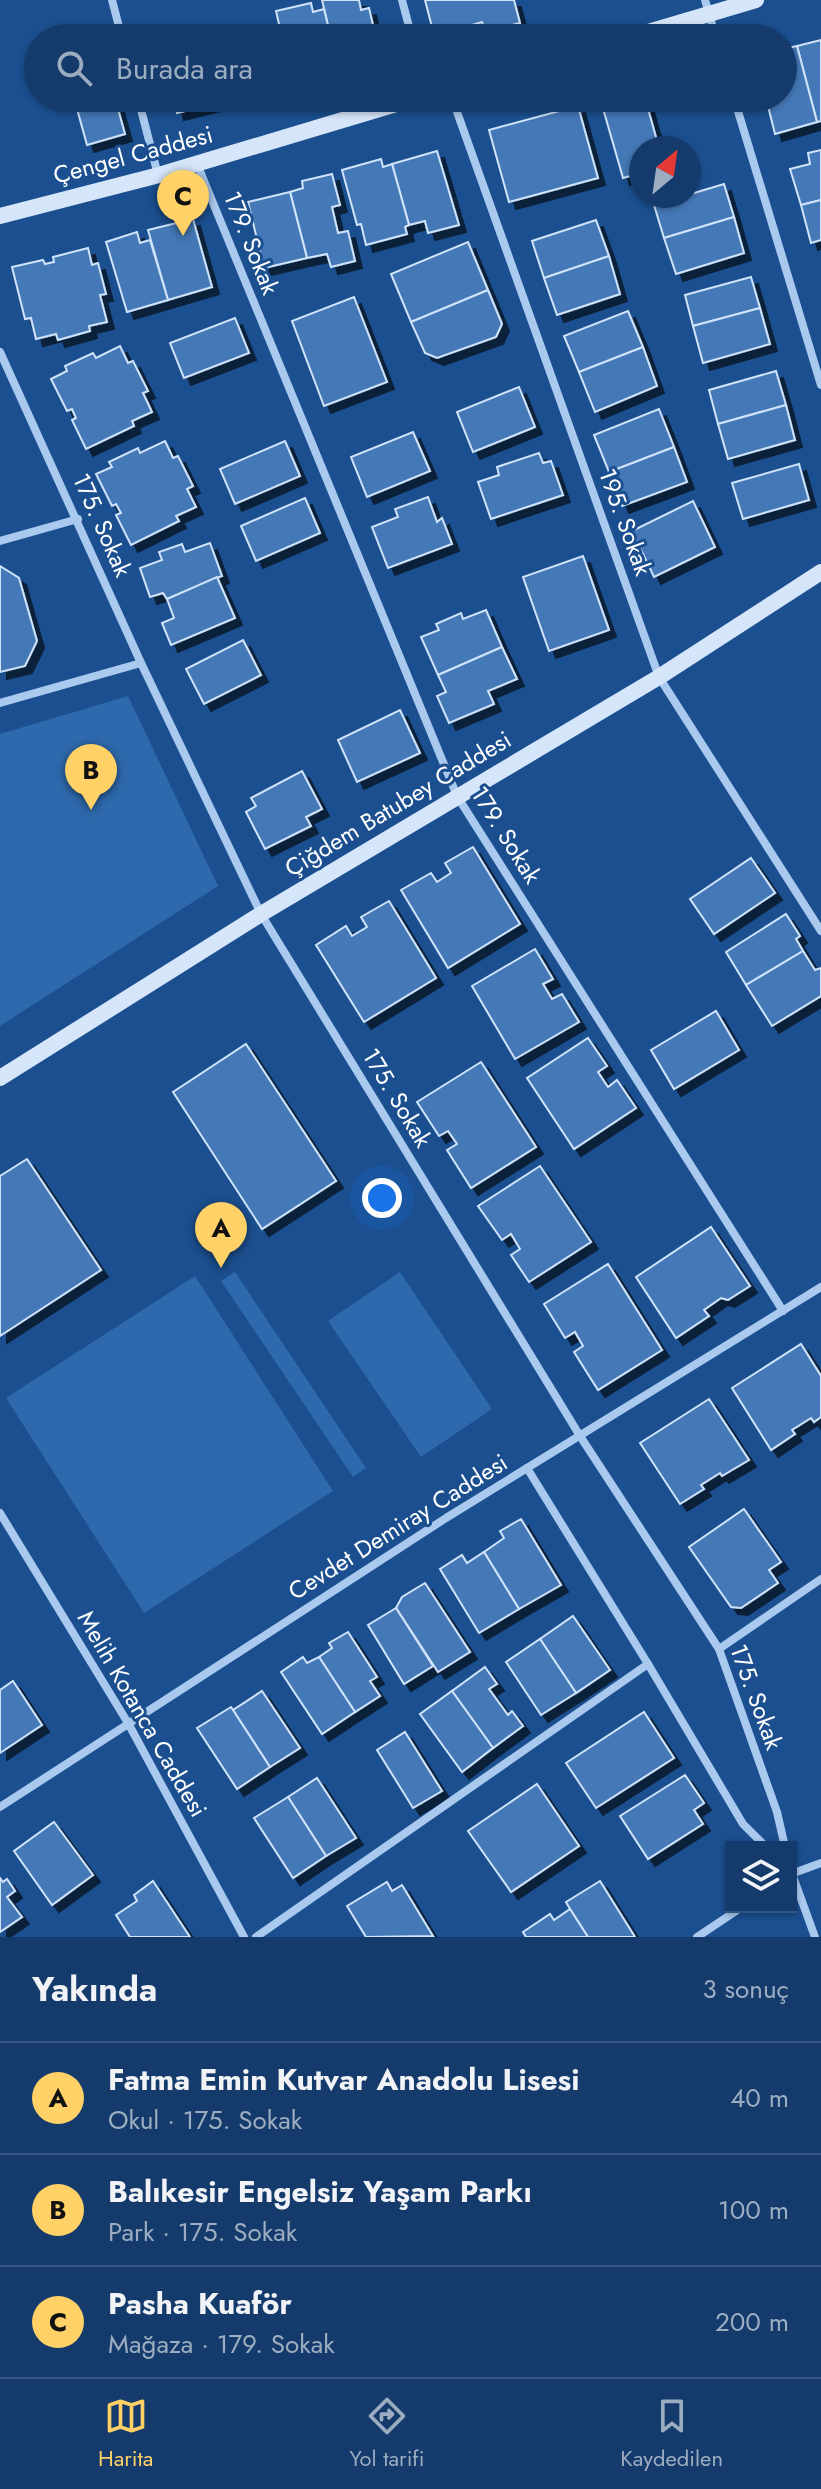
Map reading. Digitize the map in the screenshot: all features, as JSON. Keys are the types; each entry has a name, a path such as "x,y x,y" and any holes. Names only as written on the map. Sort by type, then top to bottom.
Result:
{"main road":[{"path":"664,24 707,7 756,0"},
{"name":"Çengel Caddesi","path":"0,216 159,175 370,112"},
{"name":"Çiğdem Batubey Caddesi","path":"0,1078 261,914 659,677 821,572"}],"street":[{"path":"112,0 118,24"},
{"path":"402,0 408,24"},
{"path":"142,112 159,175"},
{"name":"195. Sokak","path":"457,112 659,677 821,931"},
{"path":"738,112 821,385"},
{"name":"179. Sokak","path":"197,164 457,796 783,1311"},
{"name":"175. Sokak","path":"0,352 141,663 261,914 580,1436 719,1649 777,1812 784,1841"},
{"path":"0,541 78,519"},
{"path":"0,703 141,663"},
{"name":"Cevdet Demiray Caddesi","path":"0,1807 527,1468 821,1287"},
{"path":"527,1468 743,1824 760,1841"},
{"name":"Melih Kotanca Caddesi","path":"0,1513 128,1723 244,1937"},
{"path":"719,1649 821,1579"},
{"path":"256,1937 648,1664"},
{"path":"797,1871 821,1863"},
{"path":"797,1889 815,1937"},
{"path":"697,1937 733,1913"}],"shaded area":[{"path":"128,696 218,886 0,1026 0,734"},
{"path":"235,1272 366,1468 353,1477 221,1281"},
{"path":"400,1272 492,1409 421,1457 328,1321"},
{"path":"195,1276 333,1491 144,1613 6,1398"}],"building":[{"path":"322,0 359,0 361,10 369,8 373,24 328,24"},
{"path":"425,0 514,0 520,23 482,22 431,24"},
{"path":"311,3 313,12 324,9 328,24 279,24 276,11"},
{"path":"821,40 821,121 817,122 797,46"},
{"path":"797,46 817,122 775,134 770,112 797,112"},
{"path":"78,112 119,112 125,134 87,145"},
{"path":"556,112 580,112 598,178 509,202 489,130"},
{"path":"604,112 649,112 656,136 629,136 629,176 623,178"},
{"path":"821,150 821,200 801,205 790,169 810,164 808,153"},
{"path":"437,151 459,225 428,233 425,221 409,225 392,164"},
{"path":"381,159 383,167 392,164 409,225 405,227 407,234 366,245 361,224 357,225 342,170"},
{"path":"332,174 340,205 332,207 338,233 348,231 355,261 331,267 327,254 307,258 290,192 303,188 302,181"},
{"path":"724,184 734,217 664,238 655,208 701,208 701,191"},
{"path":"290,192 307,258 264,268 248,202"},
{"path":"821,200 821,240 811,243 801,205"},
{"path":"734,217 744,253 676,274 664,238"},
{"path":"193,219 212,287 168,300 148,230"},
{"path":"596,220 609,256 544,278 532,241"},
{"path":"137,232 140,243 150,240 168,300 127,312 106,242"},
{"path":"468,242 488,290 411,322 391,274"},
{"path":"88,248 92,265 98,263 106,294 100,295 107,322 89,326 90,331 58,340 56,334 36,339 31,318 25,319 12,267 43,260 45,264 54,262 53,257"},
{"path":"609,256 620,294 557,315 544,278"},
{"path":"751,277 760,308 693,326 685,295"},
{"path":"488,290 502,324 496,337 437,358 425,353 411,322"},
{"path":"354,297 387,382 324,406 292,321"},
{"path":"760,308 770,344 703,363 693,326"},
{"path":"628,311 643,347 579,372 564,336"},
{"path":"235,318 249,353 184,378 170,343"},
{"path":"120,346 128,363 133,361 148,391 143,393 152,412 132,421 134,426 86,449 72,420 76,418 72,409 67,411 51,379 67,371 65,366 93,353 96,358"},
{"path":"643,347 657,386 595,412 579,372"},
{"path":"776,371 786,405 718,424 709,390"},
{"path":"519,387 535,427 473,452 457,412"},
{"path":"786,405 795,440 728,459 718,424"},
{"path":"659,409 674,447 609,472 594,435"},
{"path":"413,432 430,471 367,497 351,457"},
{"path":"165,441 173,458 178,456 193,486 187,489 196,507 176,516 179,521 131,545 116,515 121,513 116,504 112,506 96,474 112,467 109,462 138,448 140,453"},
{"path":"285,441 300,476 235,504 220,469"},
{"path":"674,447 687,482 622,506 609,472"},
{"path":"539,453 543,463 551,461 563,495 491,519 478,482 499,475 497,467"},
{"path":"799,464 809,500 743,519 732,483"},
{"path":"428,497 437,522 442,518 452,544 388,568 372,527 398,517 395,509"},
{"path":"305,498 320,533 256,561 241,526"},
{"path":"693,501 715,547 654,577 632,531"},
{"path":"210,543 222,576 167,599 163,593 150,597 140,568 162,560 159,552 182,544 185,552"},
{"path":"583,556 609,630 549,651 523,577"},
{"path":"0,566 19,578 37,641 25,666 0,672"},
{"path":"217,577 235,618 171,645 162,623 174,618 167,599"},
{"path":"486,610 502,647 438,675 421,637 439,630 436,624 461,613 463,619"},
{"path":"243,640 261,675 204,704 186,669"},
{"path":"502,647 517,679 488,691 494,704 449,723 437,696 446,692 438,675"},
{"path":"400,710 420,753 357,782 338,740"},
{"path":"302,771 322,809 306,817 311,826 265,849 246,812 256,806 251,798"},
{"path":"473,847 520,924 448,968 401,890 431,873 437,882 451,873 445,863"},
{"path":"751,858 775,893 714,934 690,899"},
{"path":"389,901 436,978 364,1022 316,945 346,926 352,936 367,927 361,917"},
{"path":"786,914 800,936 796,939 803,951 746,985 726,952"},
{"path":"535,949 553,979 543,984 552,999 562,994 579,1022 515,1059 472,986"},
{"path":"803,951 815,970 821,968 821,996 772,1026 746,985"},
{"path":"716,1011 739,1050 674,1089 651,1050"},
{"path":"588,1038 607,1066 598,1072 608,1087 617,1080 636,1108 574,1149 527,1078"},
{"path":"246,1044 336,1181 262,1229 173,1092"},
{"path":"481,1062 536,1147 471,1188 447,1150 457,1144 448,1131 439,1136 417,1102"},
{"path":"27,1159 101,1270 0,1336 0,1176"},
{"path":"540,1166 591,1242 529,1282 511,1255 520,1249 511,1234 502,1240 478,1206"},
{"path":"711,1227 750,1286 728,1300 721,1298 704,1310 709,1316 676,1338 636,1277"},
{"path":"608,1264 662,1350 598,1390 574,1352 583,1346 575,1332 565,1338 544,1304"},
{"path":"801,1344 821,1376 821,1417 814,1422 811,1418 792,1430 795,1434 771,1450 732,1388"},
{"path":"709,1399 749,1460 701,1485 704,1489 680,1504 640,1443"},
{"path":"744,1509 781,1562 769,1570 778,1583 741,1608 731,1607 689,1547"},
{"path":"521,1519 561,1585 519,1609 484,1552 504,1538 500,1531"},
{"path":"484,1552 519,1609 479,1633 440,1569 462,1555 467,1563"},
{"path":"425,1583 470,1652 438,1672 396,1608 402,1597"},
{"path":"396,1608 433,1666 404,1684 368,1625"},
{"path":"573,1616 610,1670 576,1693 540,1639"},
{"path":"348,1632 377,1677 370,1681 380,1696 355,1712 319,1657 332,1648 329,1643"},
{"path":"540,1639 576,1693 541,1715 506,1662"},
{"path":"303,1657 307,1663 319,1657 355,1712 322,1734 281,1672"},
{"path":"485,1667 497,1684 489,1689 508,1715 512,1711 523,1726 493,1748 452,1691"},
{"path":"13,1681 42,1725 0,1753 0,1690"},
{"path":"262,1691 300,1748 270,1767 233,1710"},
{"path":"452,1691 493,1748 462,1772 420,1714"},
{"path":"231,1707 270,1767 237,1789 197,1728"},
{"path":"644,1712 674,1758 596,1808 566,1763"},
{"path":"405,1732 442,1791 413,1808 377,1750"},
{"path":"685,1775 704,1803 694,1810 703,1824 648,1859 620,1816"},
{"path":"317,1778 356,1838 326,1856 288,1797"},
{"path":"537,1784 579,1846 511,1892 468,1831"},
{"path":"288,1797 326,1856 293,1878 254,1818"},
{"path":"54,1822 93,1875 52,1905 14,1851"},
{"path":"0,1878 3,1882 7,1879 15,1891 7,1897 22,1917 0,1932"},
{"path":"153,1881 190,1937 130,1937 116,1915 137,1901 134,1895"},
{"path":"600,1881 635,1937 588,1937 570,1909 566,1902"},
{"path":"387,1882 392,1891 402,1885 433,1936 366,1937 347,1906"},
{"path":"570,1909 588,1937 526,1937 523,1932 550,1914 554,1920"}],"place":[{"name":"Pasha Kuaför","path":"183,236"},
{"name":"Balıkesir Engelsiz Yaşam Parkı","path":"91,810"},
{"name":"Fatma Emin Kutvar Anadolu Lisesi","path":"221,1268"}]}
